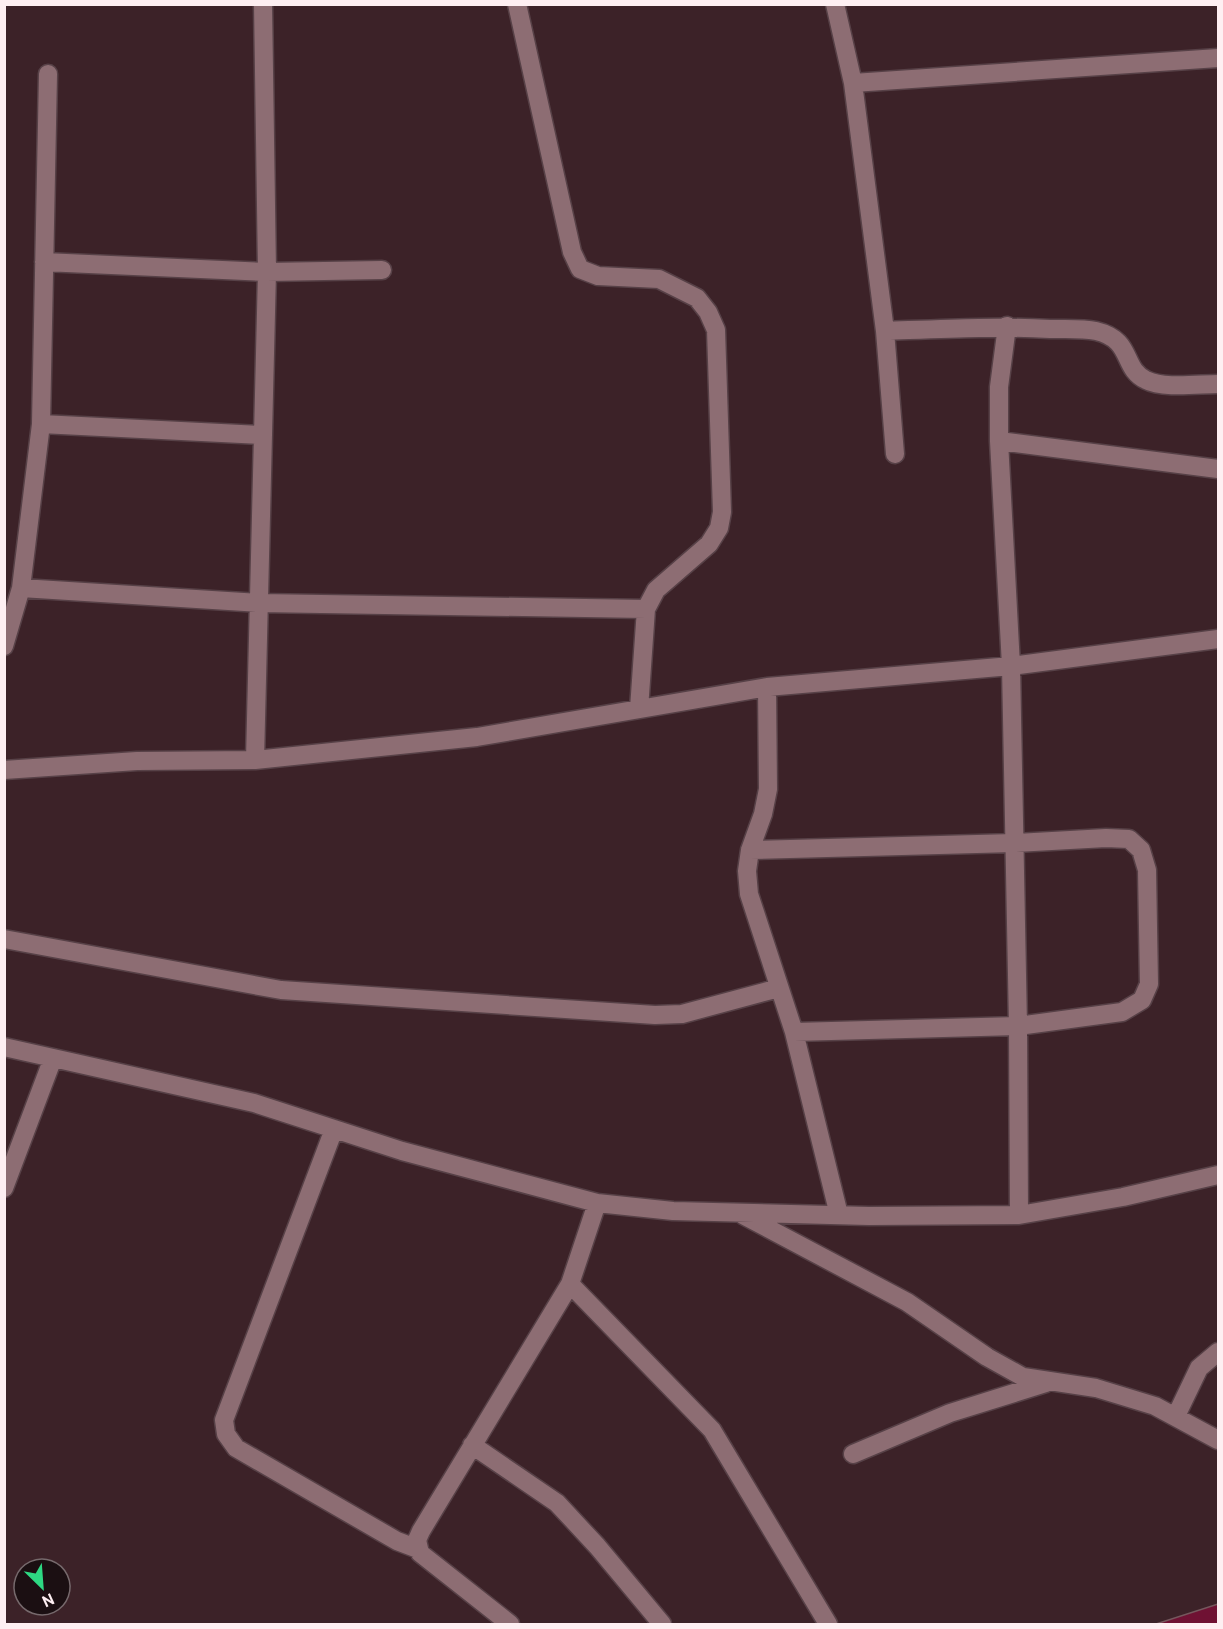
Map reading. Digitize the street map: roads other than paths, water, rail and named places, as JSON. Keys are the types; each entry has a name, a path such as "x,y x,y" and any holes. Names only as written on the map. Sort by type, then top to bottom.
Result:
{"street":[{"path":"255,760 267,272 263,4"},
{"path":"516,4 572,252 580,269 598,276 659,279 697,298 708,312 716,330 722,512 719,528 709,544 656,590 646,609 639,709"},
{"path":"835,4 853,83 885,331 895,454"},
{"path":"853,83 1218,58"},
{"path":"4,646 21,588 41,424 48,75"},
{"path":"44,262 267,272 382,270"},
{"path":"885,331 1007,326 1094,331 1108,335 1120,343 1133,368 1145,380 1162,385 1218,384"},
{"path":"1007,326 999,387 999,441 1011,666 1019,1215"},
{"path":"41,424 263,435"},
{"path":"999,441 1218,469"},
{"path":"21,588 259,603 646,609"},
{"path":"4,770 138,761 255,760 477,737 767,687 1011,666 1218,639"},
{"path":"767,687 768,789 763,814 750,850 747,871 749,894 794,1032 839,1215"},
{"path":"750,850 1129,839 1141,850 1147,870 1149,984 1142,1000 1122,1012 1018,1026 794,1032"},
{"path":"4,939 281,990 655,1016 682,1014 779,988"},
{"path":"4,1047 254,1103 402,1151 597,1203 673,1211 739,1213 1019,1215 1123,1197 1218,1175"},
{"path":"4,1188 53,1058"},
{"path":"334,1129 224,1420 226,1434 236,1448 397,1541 418,1548"},
{"path":"510,1624 426,1558 418,1548 417,1540 472,1444 570,1284 597,1203"},
{"path":"739,1213 907,1302 987,1357 1023,1377 1096,1388 1155,1406 1218,1440"},
{"path":"570,1284 712,1430 828,1624"},
{"path":"1176,1416 1199,1368 1218,1352"},
{"path":"853,1454 950,1413 1050,1382"},
{"path":"472,1444 557,1503 597,1546 662,1624"}]}
